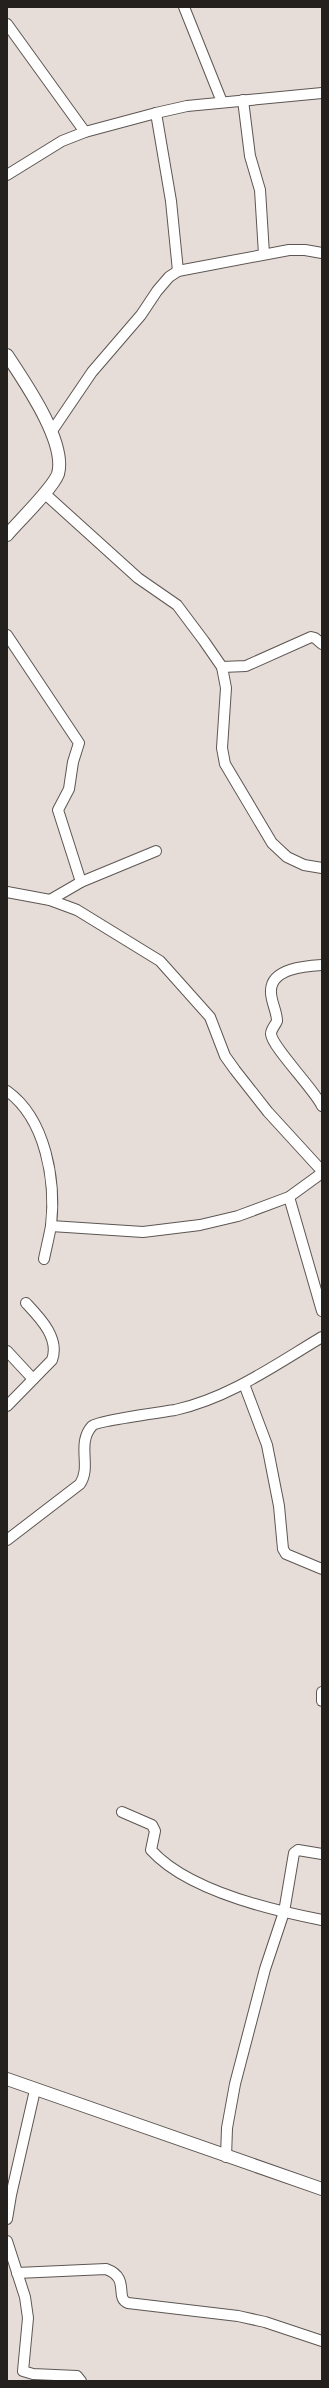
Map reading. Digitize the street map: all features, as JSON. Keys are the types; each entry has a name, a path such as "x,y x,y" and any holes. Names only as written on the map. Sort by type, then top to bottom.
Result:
{"street":[{"path":"184,7 222,102"},
{"path":"7,24 85,132"},
{"path":"7,175 62,141 85,132 156,113 187,106 322,93"},
{"path":"243,100 250,156 260,190 264,254"},
{"path":"156,113 171,201 178,271"},
{"path":"52,432 92,372 141,316 157,291 169,277 178,271 264,254 305,250 322,253"},
{"path":"7,355 52,432 58,459 58,475 44,494 7,535"},
{"path":"44,494 133,573 177,605 222,667 226,688 222,748 225,764 272,843 287,857 304,865 322,868"},
{"path":"7,635 79,743 74,762 70,789 58,810 81,882"},
{"path":"222,667 246,666 311,637 315,638 322,644"},
{"path":"50,900 81,882 156,851"},
{"path":"7,892 50,900 94,920 122,940 160,961 210,1017 225,1056 235,1070 268,1112 322,1172 289,1197 238,1216 143,1232 51,1226"},
{"path":"322,965 289,970 273,982 271,991 277,1021 272,1029 272,1039 308,1084 322,1106"},
{"path":"7,1091 16,1098 34,1120 45,1153 51,1188 51,1226 44,1259"},
{"path":"289,1197 322,1311"},
{"path":"7,1406 52,1360 55,1352 54,1340 26,1303"},
{"path":"7,1540 80,1484 84,1471 84,1440 92,1425 101,1422 138,1418 189,1407 217,1397 244,1384 322,1337"},
{"path":"7,1351 33,1379"},
{"path":"244,1384 267,1445 279,1506 283,1549 286,1554 322,1569"},
{"path":"322,1692 322,1701"},
{"path":"122,1812 152,1825 155,1831 151,1850 194,1880 214,1891 284,1912 322,1920"},
{"path":"226,2157 227,2128 235,2084 261,1984 284,1912 294,1853 298,1850 304,1850 322,1854"},
{"path":"7,2079 226,2157 322,2189"},
{"path":"7,2219 10,2195 35,2090"},
{"path":"7,2241 25,2297 28,2318 23,2371 33,2374 77,2376 81,2381"},
{"path":"17,2273 106,2269 116,2272 120,2278 122,2298 128,2303 238,2316 265,2322 322,2341"}]}
